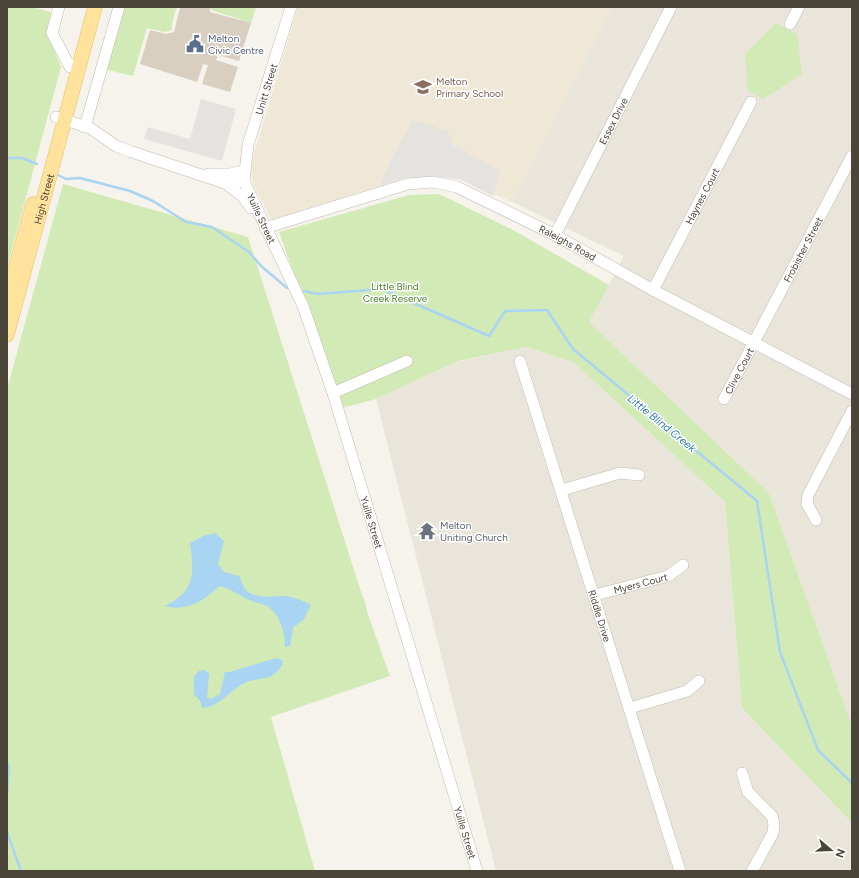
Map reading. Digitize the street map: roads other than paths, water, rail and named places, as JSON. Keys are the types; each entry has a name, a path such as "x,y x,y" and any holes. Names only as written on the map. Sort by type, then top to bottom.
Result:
{"main road":[{"name":"High Street","path":"7,335 75,65 86,7"},
{"name":"High Street","path":"75,65 95,7"},
{"name":"High Street","path":"7,299 61,118"}],"street":[{"path":"59,7 52,33 75,65"},
{"path":"85,127 119,7"},
{"name":"Unitt Street","path":"244,176 248,145 291,7"},
{"name":"Essex Drive","path":"555,235 670,7"},
{"path":"790,24 799,7"},
{"name":"Haynes Court","path":"653,290 751,102"},
{"name":"Yuille Street","path":"61,118 98,133 116,146 225,183 244,176"},
{"name":"Frobisher Street","path":"754,343 852,156"},
{"name":"Yuille Street","path":"202,174 230,174 244,176"},
{"name":"Yuille Street","path":"244,176 257,211 303,306 333,393 478,871"},
{"name":"Raleighs Road","path":"265,228 408,184 433,182 457,187 555,235 653,290 852,394"},
{"path":"225,183 242,196 251,208 257,211"},
{"name":"Clive Court","path":"724,400 754,343"},
{"path":"333,393 407,361"},
{"name":"Riddle Drive","path":"520,361 595,595 680,871"},
{"path":"816,520 807,504 808,495 852,412"},
{"path":"562,490 620,473 639,475"},
{"name":"Myers Court","path":"595,595 668,576 683,565"},
{"path":"630,708 687,691 699,681"},
{"path":"742,773 748,792 772,816 774,824 772,833 752,871"}],"water":[{"path":"215,533 224,541 218,564 224,572 239,576 248,592 256,596 285,596 299,599 311,605 304,619 293,628 290,646 285,647 281,624 272,609 249,600 223,587 219,586 201,601 194,604 180,608 165,606 183,594 191,580 192,563 190,543 203,536"},
{"path":"276,658 282,660 283,663 275,674 267,678 247,682 220,701 208,707 202,708 200,701 194,694 194,677 199,671 205,670 209,674 207,698 211,699 220,694 225,672 230,672"}],"waterway":[{"name":"Little Blind Creek","path":"7,158 22,158 37,164"},
{"name":"Little Blind Creek","path":"58,175 66,179 80,178 130,191 153,201 186,222 212,227 249,252 261,266 287,288"},
{"name":"Little Blind Creek","path":"304,291 317,294 382,289 489,336 505,311 547,310 573,349 757,501 780,652 818,750 852,783"},
{"path":"7,764 9,765 7,793"},
{"path":"7,832 21,871"}],"place":[{"name":"Melton Civic Centre","path":"195,44"},
{"name":"Melton Primary School","path":"423,87"},
{"name":"Melton Uniting Church","path":"427,531"}],"park label":[{"name":"Little Blind Creek Reserve","path":"395,292"}]}
